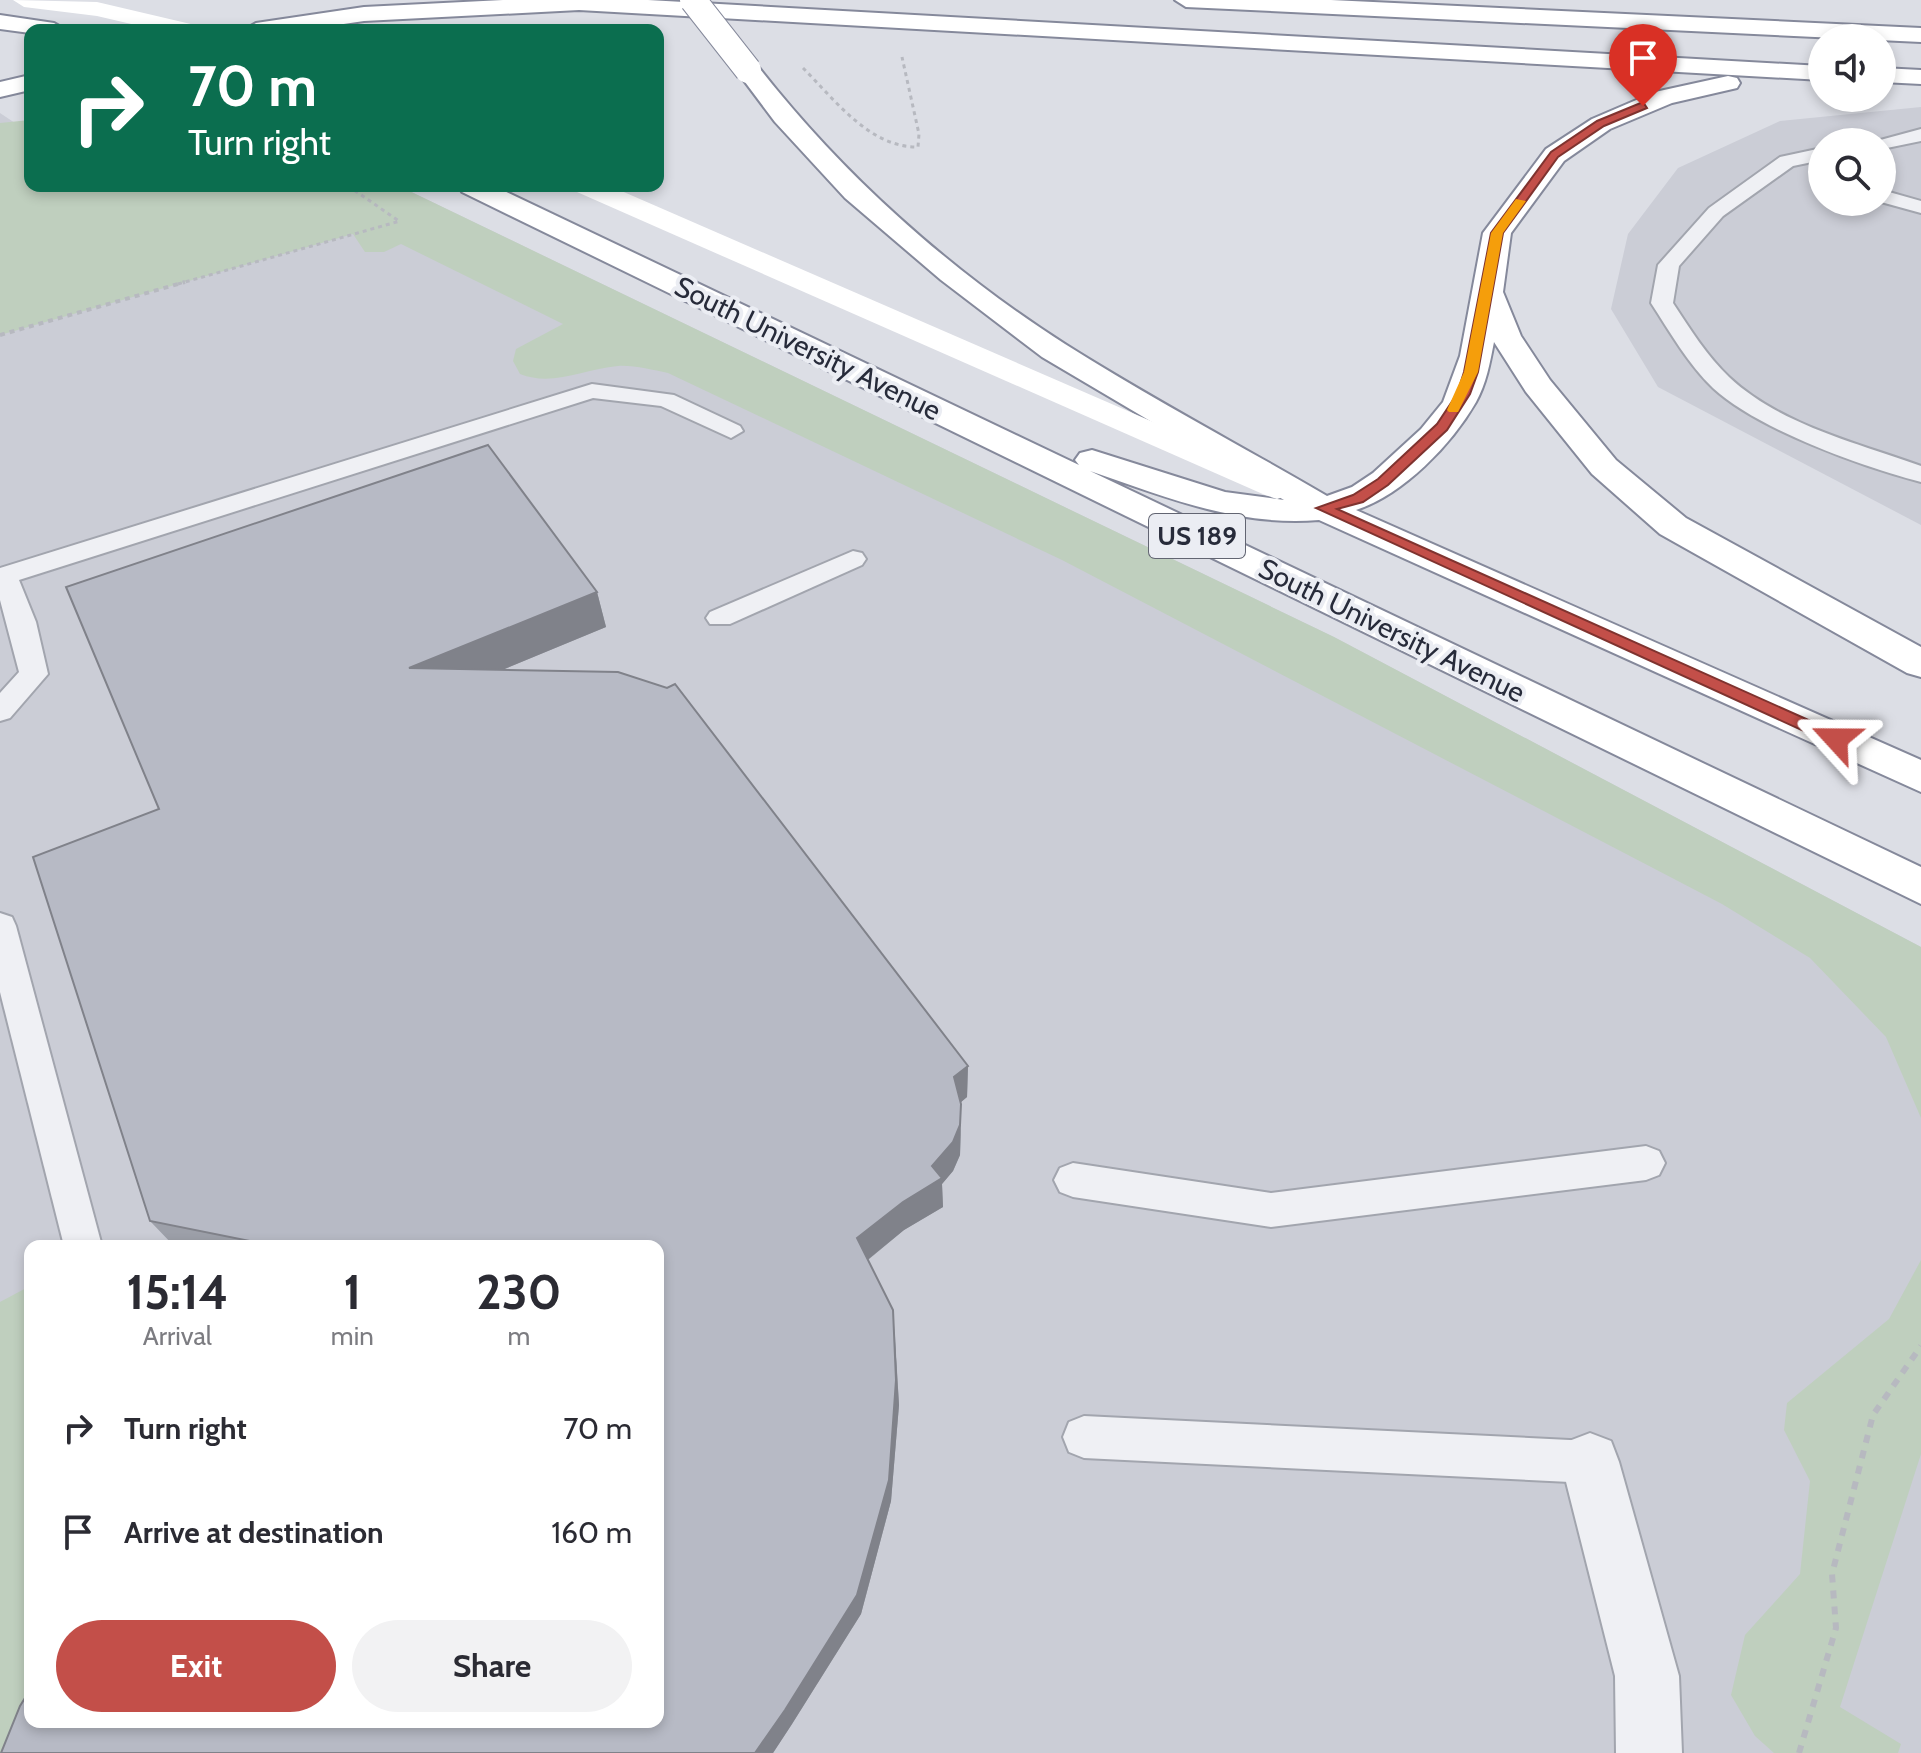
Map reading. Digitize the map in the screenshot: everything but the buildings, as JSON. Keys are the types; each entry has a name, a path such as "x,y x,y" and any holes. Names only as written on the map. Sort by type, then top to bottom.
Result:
{"main road":[{"path":"24,0 97,9 161,24"},
{"path":"693,0 784,117 855,192 964,284 1053,350 1323,508"},
{"path":"1186,0 1921,35"},
{"path":"296,24 364,14 579,3 1808,72"},
{"path":"0,22 24,26"},
{"path":"930,407 1209,498 1273,510 1323,508 1358,498 1383,482 1442,427 1463,394 1488,292 1497,233 1555,155 1589,131 1664,97 1738,81 1808,74"},
{"path":"1896,76 1921,77"},
{"path":"0,90 24,84"},
{"name":"South University Avenue","path":"484,192 1921,887"},
{"name":"South University Avenue","path":"601,192 1323,508 1921,777"},
{"path":"1488,292 1506,336 1537,385 1615,477 1673,526 1921,664"}],"street":[{"path":"1590,1462 1647,1676 1649,1753"}],"lane":[{"path":"1896,140 1921,135"},
{"path":"1808,157 1787,161 1716,212 1669,265 1662,303 1692,348 1733,393 1802,430 1921,474"},
{"path":"1787,161 1808,170"},
{"path":"1896,200 1921,207"},
{"path":"0,711 34,674 22,622 2,577 592,391 666,400 731,431"},
{"path":"720,618 853,559"},
{"path":"0,926 81,1240"},
{"path":"1073,1180 1271,1210 1646,1163"},
{"path":"1084,1437 1590,1462"}],"path":[{"path":"0,335 400,221 357,192"},
{"path":"1799,1753 1836,1628 1832,1574 1873,1415 1921,1346"}],"shaded area":[{"path":"1921,107 1921,525 1658,387 1611,309 1628,234 1678,168 1780,121 1896,112 1896,109"},
{"path":"0,113 15,123 24,122 24,192 411,192 1334,637 1921,947 1921,1753 0,1753"}],"green space":[{"path":"24,121 24,192 411,192 1334,637 1921,947 1921,1118 1886,1037 1810,958 1722,904 1062,560 668,373 624,366 544,379 520,374 513,361 516,349 563,324 401,244 384,252 365,252 353,234 0,335 0,123"},
{"path":"1921,1260 1921,1454 1840,1707 1901,1744 1898,1753 1774,1753 1755,1736 1731,1695 1745,1635 1800,1574 1810,1481 1784,1430 1787,1403 1889,1319"},
{"path":"24,1289 24,1728 33,1728 45,1753 0,1753 0,1302"}],"slow traffic":[{"path":"1453,410 1471,372 1497,233 1520,201"}],"route":[{"path":"1643,106 1601,124 1555,155 1497,233 1471,372 1463,394 1442,427 1383,482 1358,498 1323,508 1836,739"}]}
